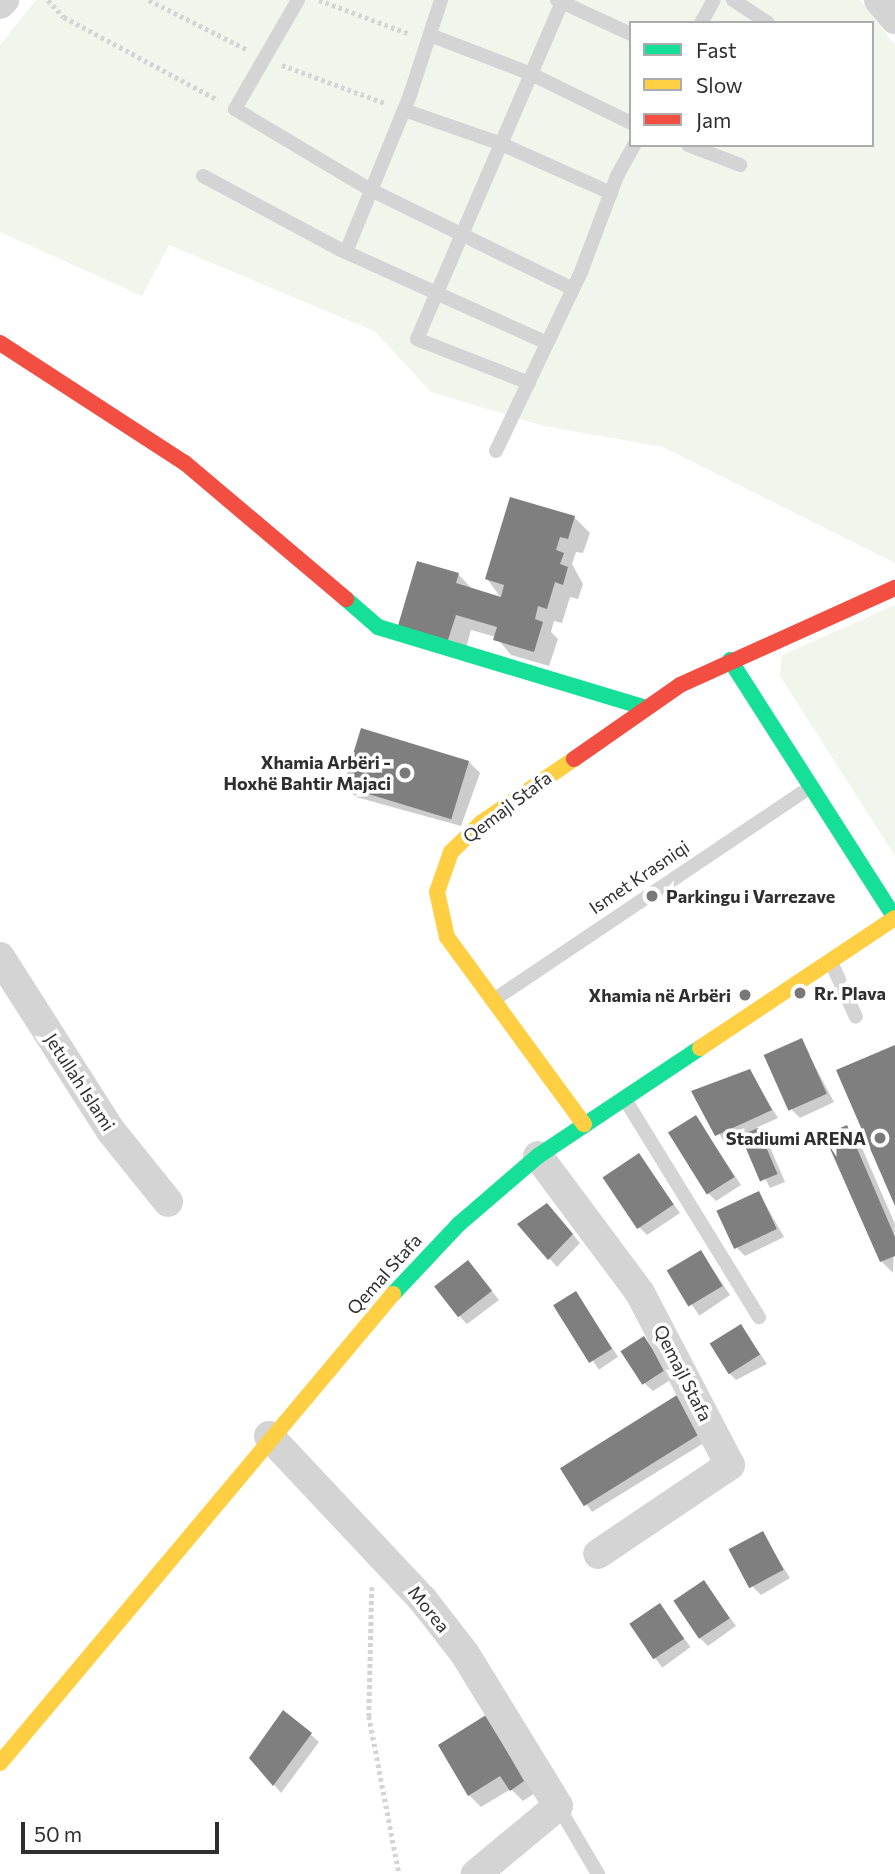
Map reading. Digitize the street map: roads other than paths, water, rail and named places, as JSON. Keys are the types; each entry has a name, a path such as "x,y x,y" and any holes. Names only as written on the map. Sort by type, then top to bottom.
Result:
{"street":[{"path":"0,4 4,0"},
{"path":"879,0 895,19"},
{"path":"0,343 185,463 378,627 646,708"},
{"path":"895,588 730,660 895,918"},
{"name":"Qemajl Stafa","path":"584,1124 457,954 439,914 437,892 451,852 481,823 646,708 730,660"},
{"name":"Qemal Stafa","path":"0,1763 270,1436 421,1260 538,1156 895,918"},
{"name":"Jetullah Islami","path":"0,957 111,1130 168,1202"},
{"name":"Qemajl Stafa","path":"538,1156 640,1293 730,1465 598,1554"},
{"name":"Morea","path":"270,1436 423,1600 464,1654 558,1806"},
{"path":"476,1874 558,1806"}],"lane":[{"path":"298,0 235,109 371,190 573,289"},
{"path":"346,252 404,110 441,0"},
{"path":"702,21 714,0"},
{"path":"733,0 765,21"},
{"path":"528,383 417,339 561,1 629,33"},
{"path":"429,37 531,74 629,121"},
{"path":"404,110 499,143 611,193"},
{"path":"496,452 573,289 611,193 633,147"},
{"path":"693,147 740,165"},
{"path":"203,176 346,252 547,343"},
{"name":"Ismet Krasniqi","path":"491,1002 811,787"},
{"path":"830,961 856,1017"},
{"path":"624,1098 759,1317"},
{"name":"Morea","path":"558,1806 598,1874"}],"place":[{"name":"Xhamia Arbëri - Hoxhë Bahtir Majaci","path":"405,773"},
{"name":"Parkingu i Varrezave","path":"652,896"},
{"name":"Rr. Plava","path":"800,993"},
{"name":"Xhamia në Arbëri","path":"745,995"},
{"name":"Stadiumi ARENA","path":"880,1138"}]}
